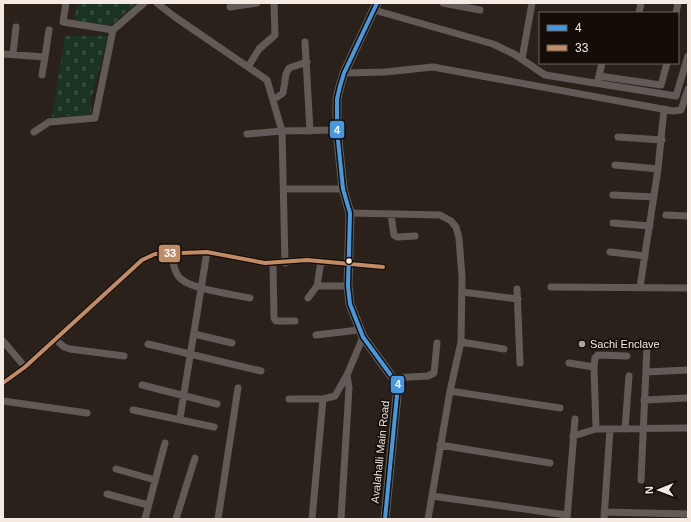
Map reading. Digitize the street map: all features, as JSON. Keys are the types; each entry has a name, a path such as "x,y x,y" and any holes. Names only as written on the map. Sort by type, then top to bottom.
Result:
{"main road":[{"name":"Avalahalli Main Road","path":"376,7 344,73 337,99 337,130 343,189 350,213 348,264 350,304 361,333 398,385 385,519"}],"street":[{"path":"65,3 63,22 113,30"},
{"path":"34,132 49,122 95,118 113,30 144,3"},
{"path":"157,3 267,80 282,131 285,263"},
{"path":"230,7 256,3"},
{"path":"248,67 259,48 275,35 274,3"},
{"path":"443,3 480,10"},
{"path":"522,59 532,3"},
{"path":"376,7 477,39 522,59 545,75 596,84 676,96 688,56"},
{"path":"13,54 16,27"},
{"path":"42,76 49,30"},
{"path":"305,42 310,130"},
{"path":"3,54 45,57"},
{"path":"273,100 283,93 286,74 289,68 306,62"},
{"path":"596,84 602,64"},
{"path":"599,76 661,85 667,64"},
{"path":"344,73 385,72 433,67 664,109 681,110 688,89"},
{"path":"640,287 662,140 664,109"},
{"path":"247,134 282,131 337,130"},
{"path":"618,137 662,140"},
{"path":"615,165 658,169"},
{"path":"284,189 343,189"},
{"path":"613,195 654,197"},
{"path":"350,213 440,215 451,221 456,227 462,292 461,342 440,444 428,519"},
{"path":"391,215 394,235 397,237 415,236"},
{"path":"666,215 688,216"},
{"path":"613,223 650,226"},
{"path":"3,383 25,367 142,260 155,254 207,252 265,263 285,263 307,260 383,267"},
{"path":"180,418 207,252"},
{"path":"610,252 645,256"},
{"path":"172,254 174,266 182,280 201,288 250,298"},
{"path":"308,298 317,286 320,261"},
{"path":"273,263 274,318 276,321 280,322 295,321"},
{"path":"317,286 348,286"},
{"path":"551,287 688,288"},
{"path":"517,290 520,363"},
{"path":"462,292 518,299"},
{"path":"289,399 323,400 335,396 347,375 361,333 316,335"},
{"path":"194,334 232,343"},
{"path":"55,339 64,347 124,356"},
{"path":"3,341 25,367"},
{"path":"461,342 504,349"},
{"path":"393,378 428,376 434,373 437,343"},
{"path":"148,344 261,371"},
{"path":"641,480 642,428 647,347"},
{"path":"596,429 595,358 598,354 627,356"},
{"path":"569,363 594,367"},
{"path":"646,372 688,370"},
{"path":"340,519 349,388 347,375"},
{"path":"625,429 629,376"},
{"path":"142,385 217,404"},
{"path":"218,519 238,388"},
{"path":"450,391 560,408"},
{"path":"644,400 688,398"},
{"path":"312,519 323,400"},
{"path":"3,401 87,413"},
{"path":"133,410 180,418 214,427"},
{"path":"432,496 567,517 575,419"},
{"path":"573,436 596,429 688,428"},
{"path":"610,429 604,516 688,514"},
{"path":"145,519 165,443"},
{"path":"440,444 550,463"},
{"path":"176,519 195,458"},
{"path":"116,469 155,480"},
{"path":"107,494 148,505"}],"green space":[{"path":"78,3 136,3 111,26 74,20"},
{"path":"65,36 108,36 90,103 92,114 52,117"}],"transit line":[{"name":"4","path":"377,3 344,73 337,99 337,130 343,189 350,213 348,286 350,304 363,337 398,385 385,519"},
{"name":"33","path":"3,383 25,367 142,260 155,254 207,252 265,263 307,260 383,267"}],"place":[{"name":"Sachi Enclave","path":"582,344"}]}
